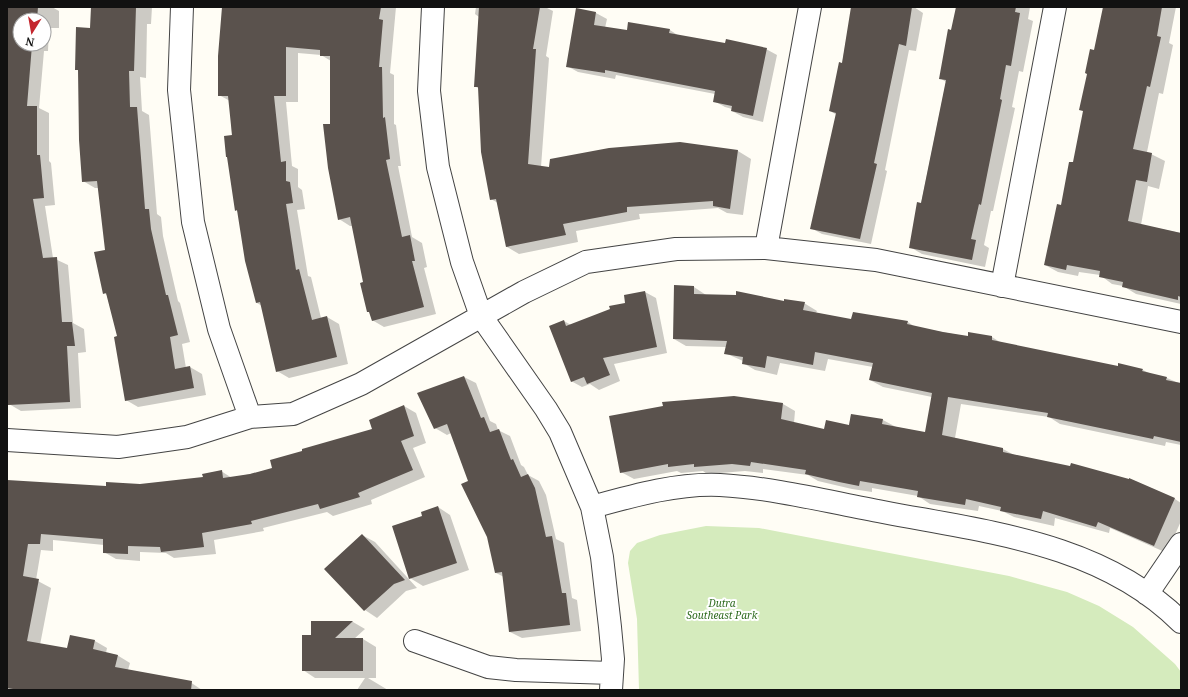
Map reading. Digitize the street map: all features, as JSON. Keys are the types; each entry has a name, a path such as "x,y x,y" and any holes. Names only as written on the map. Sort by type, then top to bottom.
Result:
{"street":[{"path":"182,7 179,90 193,222 219,329 250,417"},
{"path":"415,641 488,667 611,682 612,646 604,572 592,507 560,432 546,409 481,316 462,262 438,167 429,91 433,7"},
{"path":"1002,286 1055,7"},
{"path":"766,248 805,8"},
{"path":"7,440 118,447 187,437 250,417 293,414 361,384 481,316 586,262 676,249 766,248 876,260 1181,322"},
{"path":"592,507 644,494 695,486 719,485 766,489 1032,542 1084,559 1115,574 1148,594 1181,622"},
{"path":"1148,594 1181,544"}],"green space":[{"name":"Dutra Southeast Park","path":"706,526 759,528 1009,576 1067,592 1099,606 1133,627 1175,664 1181,672 1181,690 639,690 637,619 628,563 630,551 637,543 660,535"}],"building":[{"path":"7,7 38,7 38,12 12,12 12,52 31,52 27,106 37,106 37,155 40,155 44,198 33,199 43,258 57,257 62,322 72,322 75,346 67,346 70,402 8,405"},
{"path":"91,7 136,7 134,71 129,71 130,107 137,107 145,209 149,209 151,229 166,295 168,295 178,335 170,337 175,369 190,366 194,388 125,401 114,337 117,336 106,293 103,294 94,252 105,250 97,181 82,182 79,140 78,70 75,70 76,27 90,28"},
{"path":"222,7 381,7 379,19 383,20 379,67 382,67 383,118 385,117 390,159 386,160 402,237 410,235 415,261 412,261 424,307 372,321 369,312 367,312 360,283 363,282 350,217 338,220 328,168 323,124 330,124 330,56 320,56 320,50 286,47 286,96 274,96 281,162 286,161 286,181 290,182 293,203 286,204 296,270 299,269 312,320 327,316 337,357 276,372 260,302 256,303 245,261 237,210 235,211 226,157 224,136 232,135 228,96 218,96 218,56"},
{"path":"479,7 540,7 533,49 536,49 528,164 549,167 550,159 609,148 680,142 738,150 730,209 713,206 713,201 627,207 627,212 563,224 566,235 506,247 496,199 490,200 481,152 478,87 474,87"},
{"path":"851,7 912,7 906,46 899,44 874,163 877,164 860,239 810,229 836,113 829,111 839,62 842,63"},
{"path":"956,7 1016,7 1015,12 1020,13 1011,66 1006,65 1000,99 1002,100 981,205 979,204 971,239 976,240 972,260 909,248 917,202 921,203 946,80 939,79 948,29 951,30"},
{"path":"1103,7 1162,7 1157,36 1161,37 1150,87 1147,86 1133,149 1152,153 1147,182 1136,180 1128,221 1181,233 1181,297 1178,296 1178,300 1122,287 1123,282 1099,277 1100,271 1067,265 1066,270 1044,265 1057,204 1061,205 1069,162 1073,162 1083,111 1079,110 1087,74 1085,73 1090,49 1094,50"},
{"path":"576,8 596,12 594,25 627,30 628,22 670,29 669,33 725,43 726,39 767,48 753,116 731,111 732,106 713,102 715,91 605,70 605,73 566,67"},
{"path":"674,285 694,286 694,294 736,295 736,291 784,301 784,299 805,302 803,310 851,319 853,312 908,321 907,324 943,332 968,336 968,332 992,336 992,340 1118,366 1118,363 1143,369 1142,371 1167,377 1166,380 1181,383 1181,442 1154,436 1153,439 1047,417 1048,413 948,397 942,435 1003,448 1003,452 1070,466 1071,463 1129,478 1175,498 1154,546 1098,522 1096,527 1043,511 1041,519 1000,511 1001,507 966,499 965,505 917,497 918,491 860,481 859,486 805,474 806,470 751,462 750,466 732,464 694,467 694,464 668,467 668,464 620,473 609,416 663,406 662,402 734,396 783,403 781,419 824,429 826,420 849,425 851,414 883,419 882,424 925,432 932,393 869,380 873,363 815,352 813,365 767,356 765,368 742,364 743,357 724,354 727,341 673,339"},
{"path":"645,291 657,347 603,358 610,375 587,384 584,377 571,382 549,326 564,320 566,326 610,309 609,306 625,303 624,295"},
{"path":"464,376 481,418 484,417 490,432 499,429 511,460 513,459 521,477 528,474 535,488 546,537 552,536 562,593 566,593 570,625 509,632 502,572 495,573 487,537 461,484 468,481 447,424 434,429 417,393"},
{"path":"404,405 414,436 401,441 413,470 358,493 360,497 320,509 318,504 251,521 252,524 202,533 204,547 161,552 160,547 128,546 128,554 103,553 103,539 41,534 40,544 28,544 23,576 39,579 27,641 67,648 70,635 95,640 93,649 118,655 115,667 192,681 191,690 19,690 7,688 7,480 106,486 106,482 140,484 203,477 202,474 222,470 223,478 250,474 272,468 270,460 302,451 302,449 372,429 369,420"},
{"path":"438,506 457,563 409,579 392,526 422,516 421,512"},
{"path":"362,534 405,580 394,584 364,611 324,569"},
{"path":"311,621 353,621 335,638 363,638 363,671 302,671 302,635 311,635"}]}
